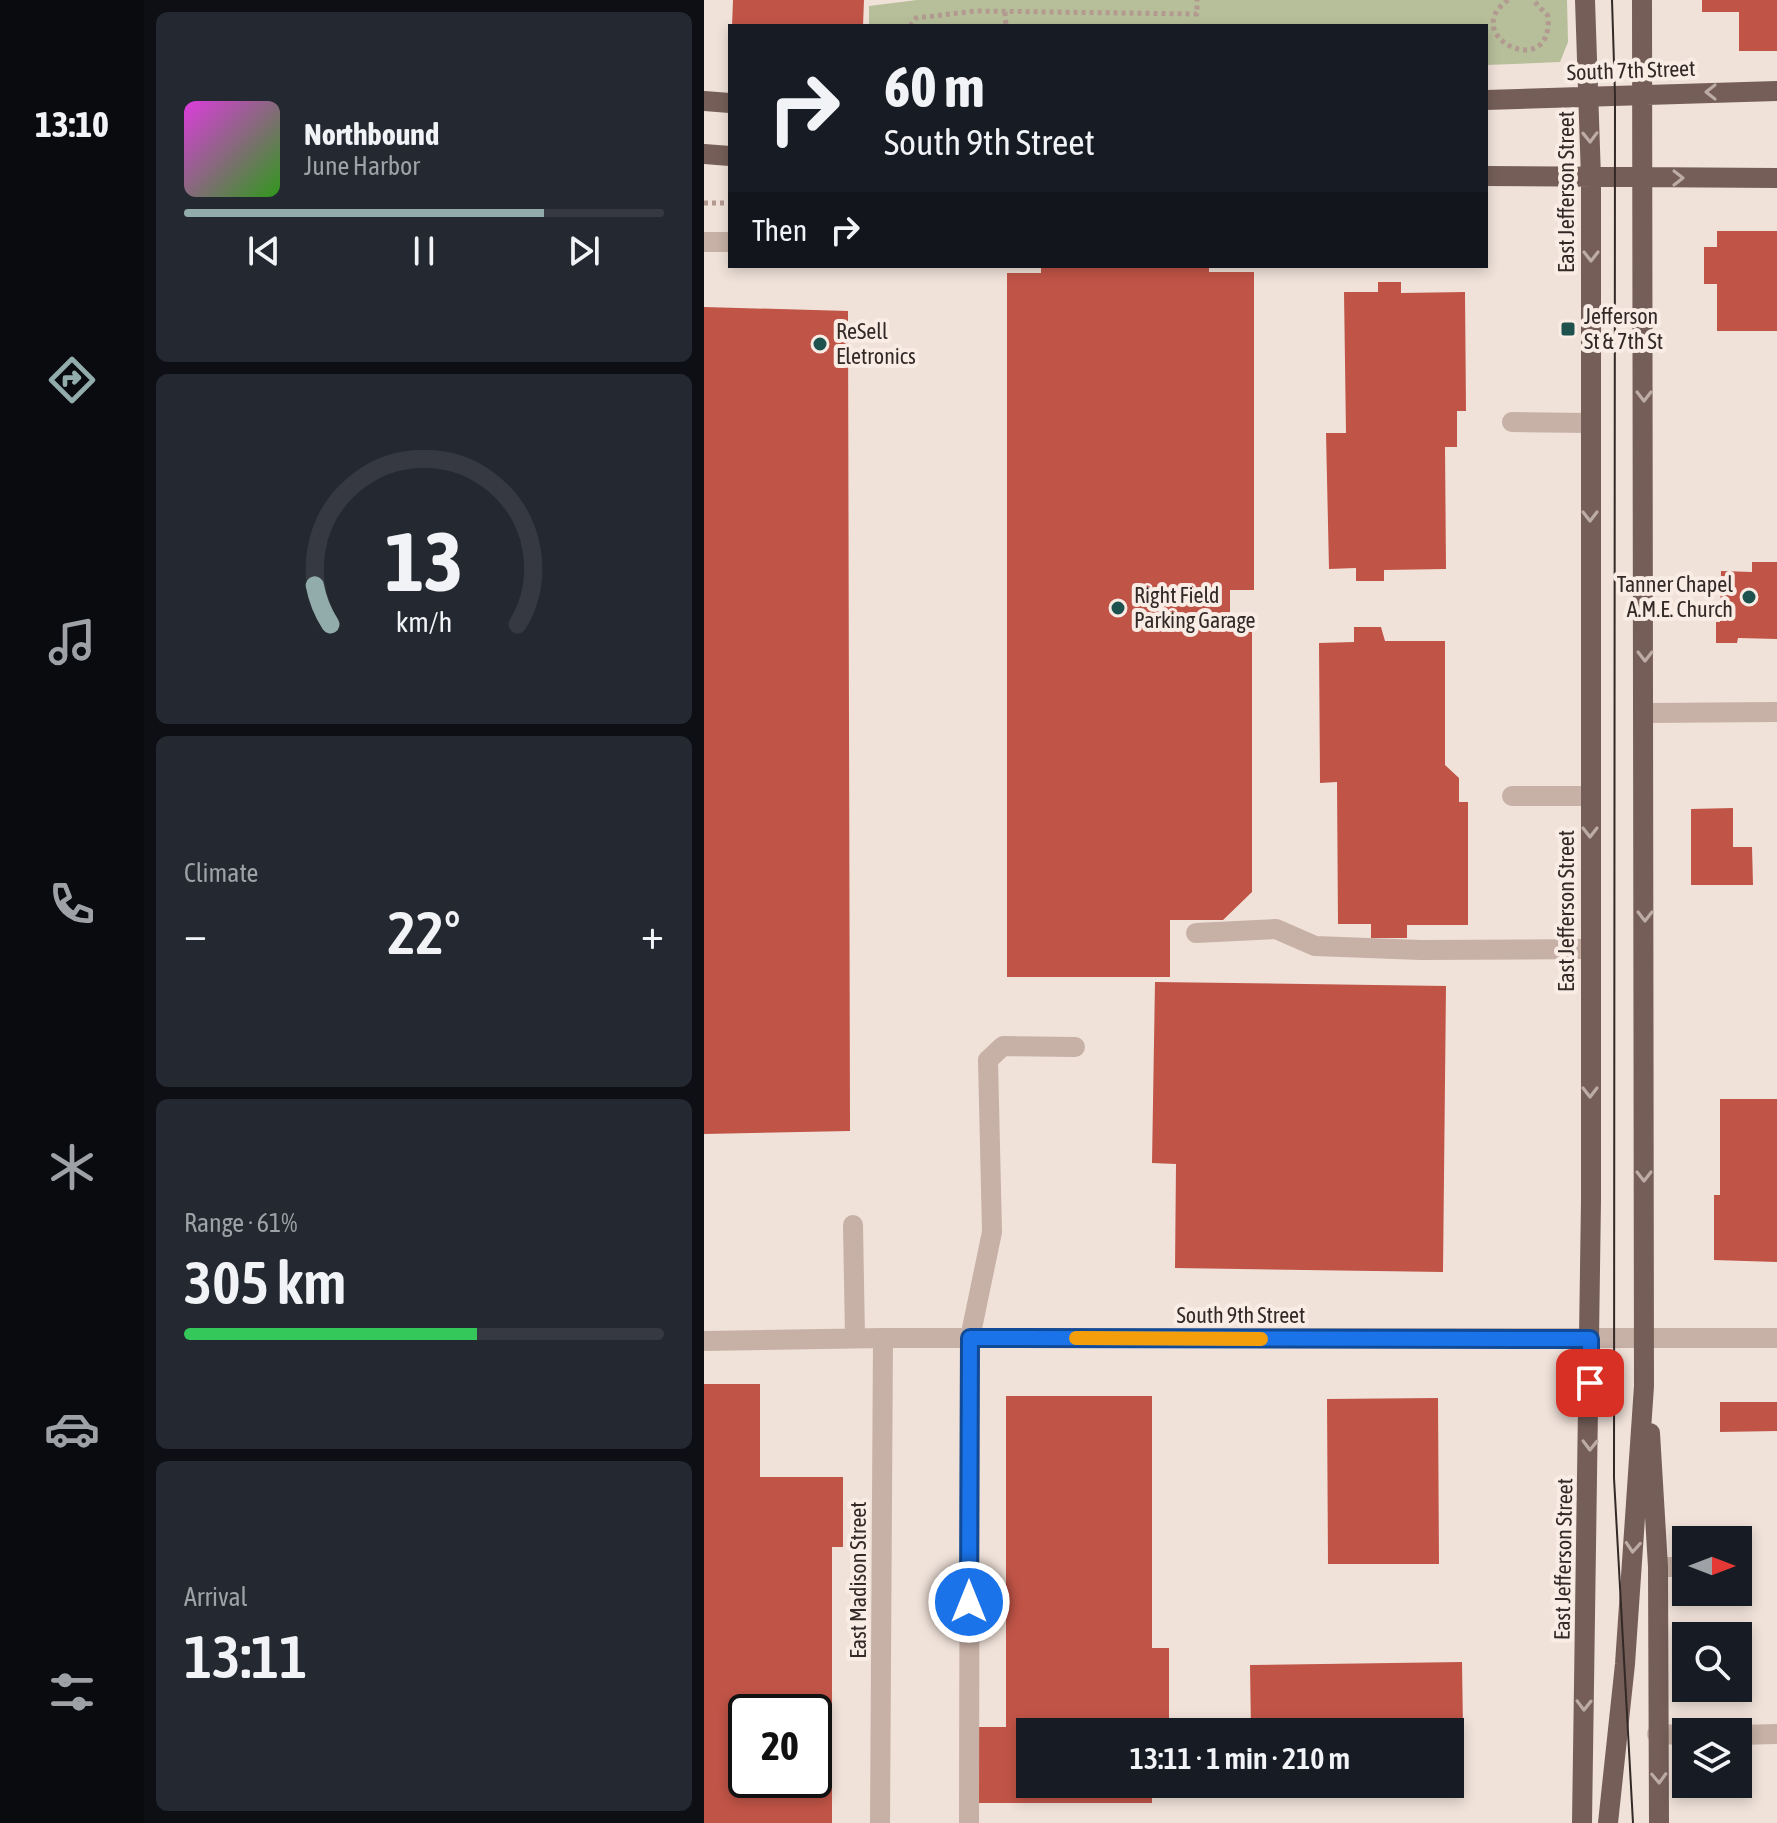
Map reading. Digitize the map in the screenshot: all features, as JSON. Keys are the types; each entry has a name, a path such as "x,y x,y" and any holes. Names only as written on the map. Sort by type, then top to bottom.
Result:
{"main road":[{"name":"East Jefferson Street","path":"1582,1823 1590,1339 1591,178 1585,0"},
{"path":"1608,1823 1625,1664 1645,1339 1646,713 1642,0"},
{"name":"South 7th Street","path":"1488,100 1777,91"},
{"path":"704,101 728,103"},
{"path":"704,154 728,156"},
{"path":"1488,176 1777,178"},
{"path":"1644,1386 1655,1471 1659,1823"}],"street":[{"path":"704,242 728,242"},
{"path":"1512,422 1591,423"},
{"path":"1646,713 1777,712"},
{"path":"1512,796 1590,796"},
{"path":"1196,933 1276,929 1315,946 1376,949 1590,949"},
{"path":"969,1823 970,1338 992,1232 988,1060 1003,1046 1075,1047"},
{"path":"853,1225 855,1338"},
{"name":"South 9th Street","path":"704,1341 855,1338 1777,1338"},
{"name":"East Madison Street","path":"880,1823 883,1338"},
{"path":"1658,1567 1672,1567"},
{"path":"1657,1734 1672,1735"},
{"path":"1752,1735 1777,1734"}],"path":[{"path":"912,24 916,18 1005,12 1197,14 1197,0"},
{"path":"1508,0 1497,11 1495,29 1505,46 1517,50 1535,47 1547,34 1548,16 1533,0"},
{"path":"1005,12 1006,24"},
{"path":"704,203 728,203"}],"green space":[{"path":"917,0 1567,0 1568,42 1560,62 1488,65 1488,24 869,24 869,6"}],"building":[{"path":"733,0 864,0 863,24 732,24"},
{"path":"1702,0 1777,0 1777,51 1739,51 1739,12 1702,12"},
{"path":"1717,231 1777,231 1777,331 1717,331 1717,284 1704,284 1704,247 1717,247"},
{"name":"Right Field Parking Garage","path":"1041,268 1209,268 1209,272 1254,272 1254,590 1230,590 1230,626 1252,626 1252,892 1223,920 1170,920 1170,977 1007,977 1007,273 1041,273"},
{"path":"1378,282 1401,282 1401,293 1465,292 1466,411 1457,411 1457,447 1445,447 1446,569 1384,570 1384,581 1356,581 1356,568 1329,569 1326,433 1346,433 1344,292 1378,292"},
{"path":"704,307 848,311 850,1131 704,1134"},
{"name":"Tanner Chapel A.M.E. Church","path":"1752,562 1777,562 1777,639 1738,638 1737,643 1716,643 1716,622 1720,622 1721,571 1752,572"},
{"path":"1354,627 1381,627 1385,641 1445,641 1445,765 1459,778 1459,802 1468,802 1468,925 1407,925 1407,938 1371,938 1371,924 1338,924 1337,782 1320,783 1319,643 1354,642"},
{"path":"1733,808 1733,847 1752,847 1753,885 1691,885 1691,809"},
{"path":"1155,982 1446,986 1443,1272 1175,1268 1176,1164 1152,1163"},
{"path":"1720,1099 1777,1099 1777,1262 1714,1260 1714,1195 1720,1195"},
{"path":"704,1384 760,1384 760,1477 843,1477 843,1547 832,1547 832,1694 728,1694 728,1798 832,1798 832,1823 704,1823"},
{"path":"1006,1396 1152,1396 1152,1648 1169,1648 1169,1718 1016,1718 1016,1798 1152,1798 1152,1803 979,1803 979,1727 1006,1727"},
{"path":"1438,1398 1439,1564 1328,1564 1327,1399"},
{"path":"1720,1402 1777,1402 1777,1431 1720,1432"},
{"path":"1462,1662 1463,1718 1251,1718 1250,1665"}],"tram line":[{"path":"1612,0 1615,95 1614,1478 1633,1823"}],"slow traffic":[{"path":"1076,1338 1261,1339"}],"place":[{"name":"Jefferson St & 7th St","path":"1568,329"},
{"name":"ReSell Eletronics","path":"820,344"},
{"name":"Tanner Chapel A.M.E. Church","path":"1749,597"},
{"name":"Right Field Parking Garage","path":"1118,608"}],"route":[{"path":"969,1602 970,1338 1590,1339 1590,1383"}]}
